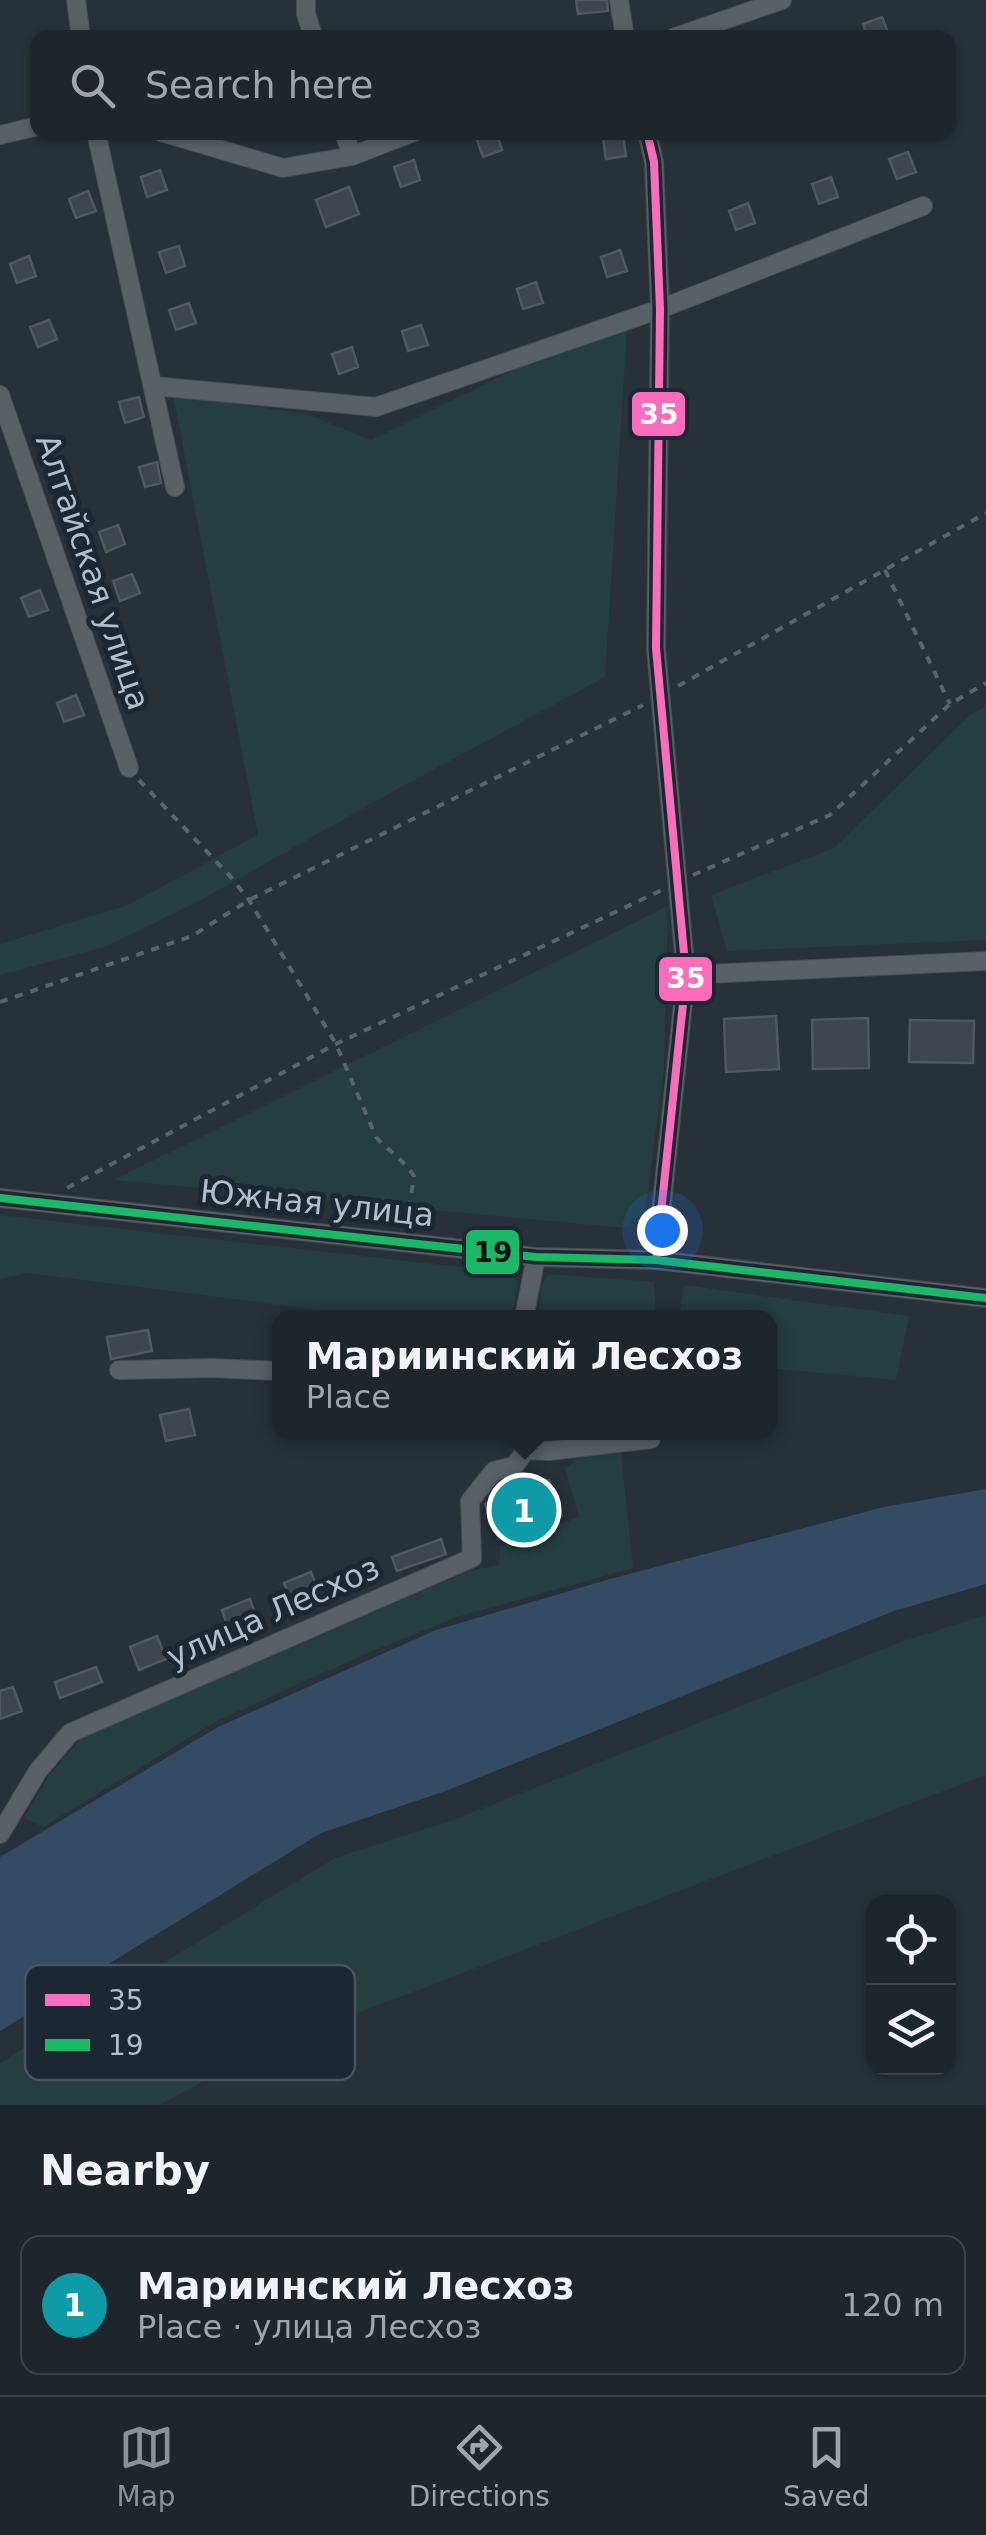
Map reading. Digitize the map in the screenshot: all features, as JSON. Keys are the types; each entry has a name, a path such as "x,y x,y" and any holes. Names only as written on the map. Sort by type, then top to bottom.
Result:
{"street":[{"path":"76,0 80,30"},
{"path":"306,0 311,30"},
{"path":"619,0 624,30"},
{"path":"696,30 782,0"},
{"path":"0,136 30,128"},
{"path":"98,140 175,487"},
{"path":"188,140 283,168 352,156 393,140"},
{"path":"347,140 352,156"},
{"path":"648,140 654,162 660,309 656,648 686,975 656,1260"},
{"path":"154,386 376,407 660,309 923,206"},
{"name":"Алтайская улица","path":"0,395 129,768"},
{"path":"686,975 986,960"},
{"name":"Южная улица","path":"0,1198 536,1257 656,1260 986,1298"},
{"path":"526,1310 536,1257"},
{"path":"119,1370 272,1371"},
{"path":"524,1441 549,1451 635,1440"},
{"name":"улица Лесхоз","path":"0,1834 38,1772 70,1734 472,1558 470,1501 494,1471 514,1466 524,1441"}],"path":[{"path":"0,1002 192,936 249,900 660,696 986,513"},
{"path":"885,570 950,704"},
{"path":"41,1202 336,1044 678,882 830,816 950,704 986,682"},
{"path":"129,768 249,900 336,1044 376,1136 414,1176 403,1242"}],"green space":[{"path":"628,314 605,677 201,900 105,947 0,975 0,944 128,905 258,835 173,395 307,414 371,440"},
{"path":"986,705 986,940 727,951 711,895 834,848 970,715"},
{"path":"668,906 664,1069 645,1212 625,1228 114,1180"},
{"path":"0,1215 512,1273 518,1282 512,1310 320,1310 27,1273 0,1279"},
{"path":"549,1274 654,1282 656,1310 539,1310 541,1285"},
{"path":"684,1285 909,1316 896,1380 777,1369 777,1310 680,1310"},
{"path":"587,1453 621,1453 633,1568 457,1617 363,1655 217,1721 43,1827 24,1818 49,1776 83,1736 469,1571 499,1565 500,1546 579,1517 565,1468"},
{"path":"986,1615 986,1775 355,2014 355,1965 160,1965 335,1858 456,1819 904,1641"},
{"path":"25,2048 25,2080 206,2080 159,2105 0,2105 0,2063"}],"water":[{"path":"986,1489 986,1584 894,1611 443,1792 321,1833 107,1965 25,1965 25,2016 0,2031 0,1857 218,1727 436,1630 610,1579 884,1507"}],"building":[{"path":"576,0 607,0 608,11 578,14"},
{"path":"882,17 887,30 865,30 863,24"},
{"path":"477,140 499,140 502,150 483,157"},
{"path":"603,140 624,140 626,156 606,159"},
{"path":"908,152 916,172 897,179 889,159"},
{"path":"414,160 420,180 401,187 394,167"},
{"path":"160,170 167,190 147,197 141,177"},
{"path":"831,177 838,197 819,204 812,184"},
{"path":"349,187 359,214 326,227 316,200"},
{"path":"88,191 96,211 76,218 69,199"},
{"path":"748,203 755,223 736,230 729,211"},
{"path":"179,246 185,266 166,273 159,252"},
{"path":"620,250 627,271 607,277 601,257"},
{"path":"29,256 36,276 17,283 10,264"},
{"path":"536,282 543,303 523,309 517,289"},
{"path":"189,303 196,323 176,330 169,310"},
{"path":"49,320 57,339 38,347 30,327"},
{"path":"421,325 428,345 408,351 402,331"},
{"path":"352,347 358,367 339,374 332,354"},
{"path":"139,397 144,417 125,423 119,402"},
{"path":"157,462 161,483 145,487 139,467"},
{"path":"118,525 125,544 106,552 99,532"},
{"path":"132,574 140,593 120,601 113,581"},
{"path":"40,590 48,610 29,617 21,598"},
{"path":"76,695 84,715 64,722 57,703"},
{"path":"776,1016 779,1069 726,1072 724,1019"},
{"path":"868,1018 869,1068 813,1069 812,1020"},
{"path":"910,1020 974,1021 973,1063 909,1062"},
{"path":"148,1330 152,1351 111,1359 107,1337"},
{"path":"189,1409 195,1435 166,1441 160,1415"},
{"path":"549,1480 562,1516 499,1539 485,1504"},
{"path":"441,1539 446,1554 397,1571 392,1557"},
{"path":"311,1572 320,1595 293,1606 284,1583"},
{"path":"250,1599 258,1621 229,1631 222,1610"},
{"path":"157,1636 166,1659 139,1670 130,1647"},
{"path":"96,1667 102,1682 60,1698 55,1682"},
{"path":"13,1687 22,1711 0,1719 0,1691"}],"transit line":[{"name":"35","path":"649,140 654,162 660,309 656,648 686,975 656,1260"},
{"name":"19","path":"0,1198 536,1257 656,1260 986,1298"}],"place":[{"name":"Мариинский Лесхоз","path":"524,1510"}]}
